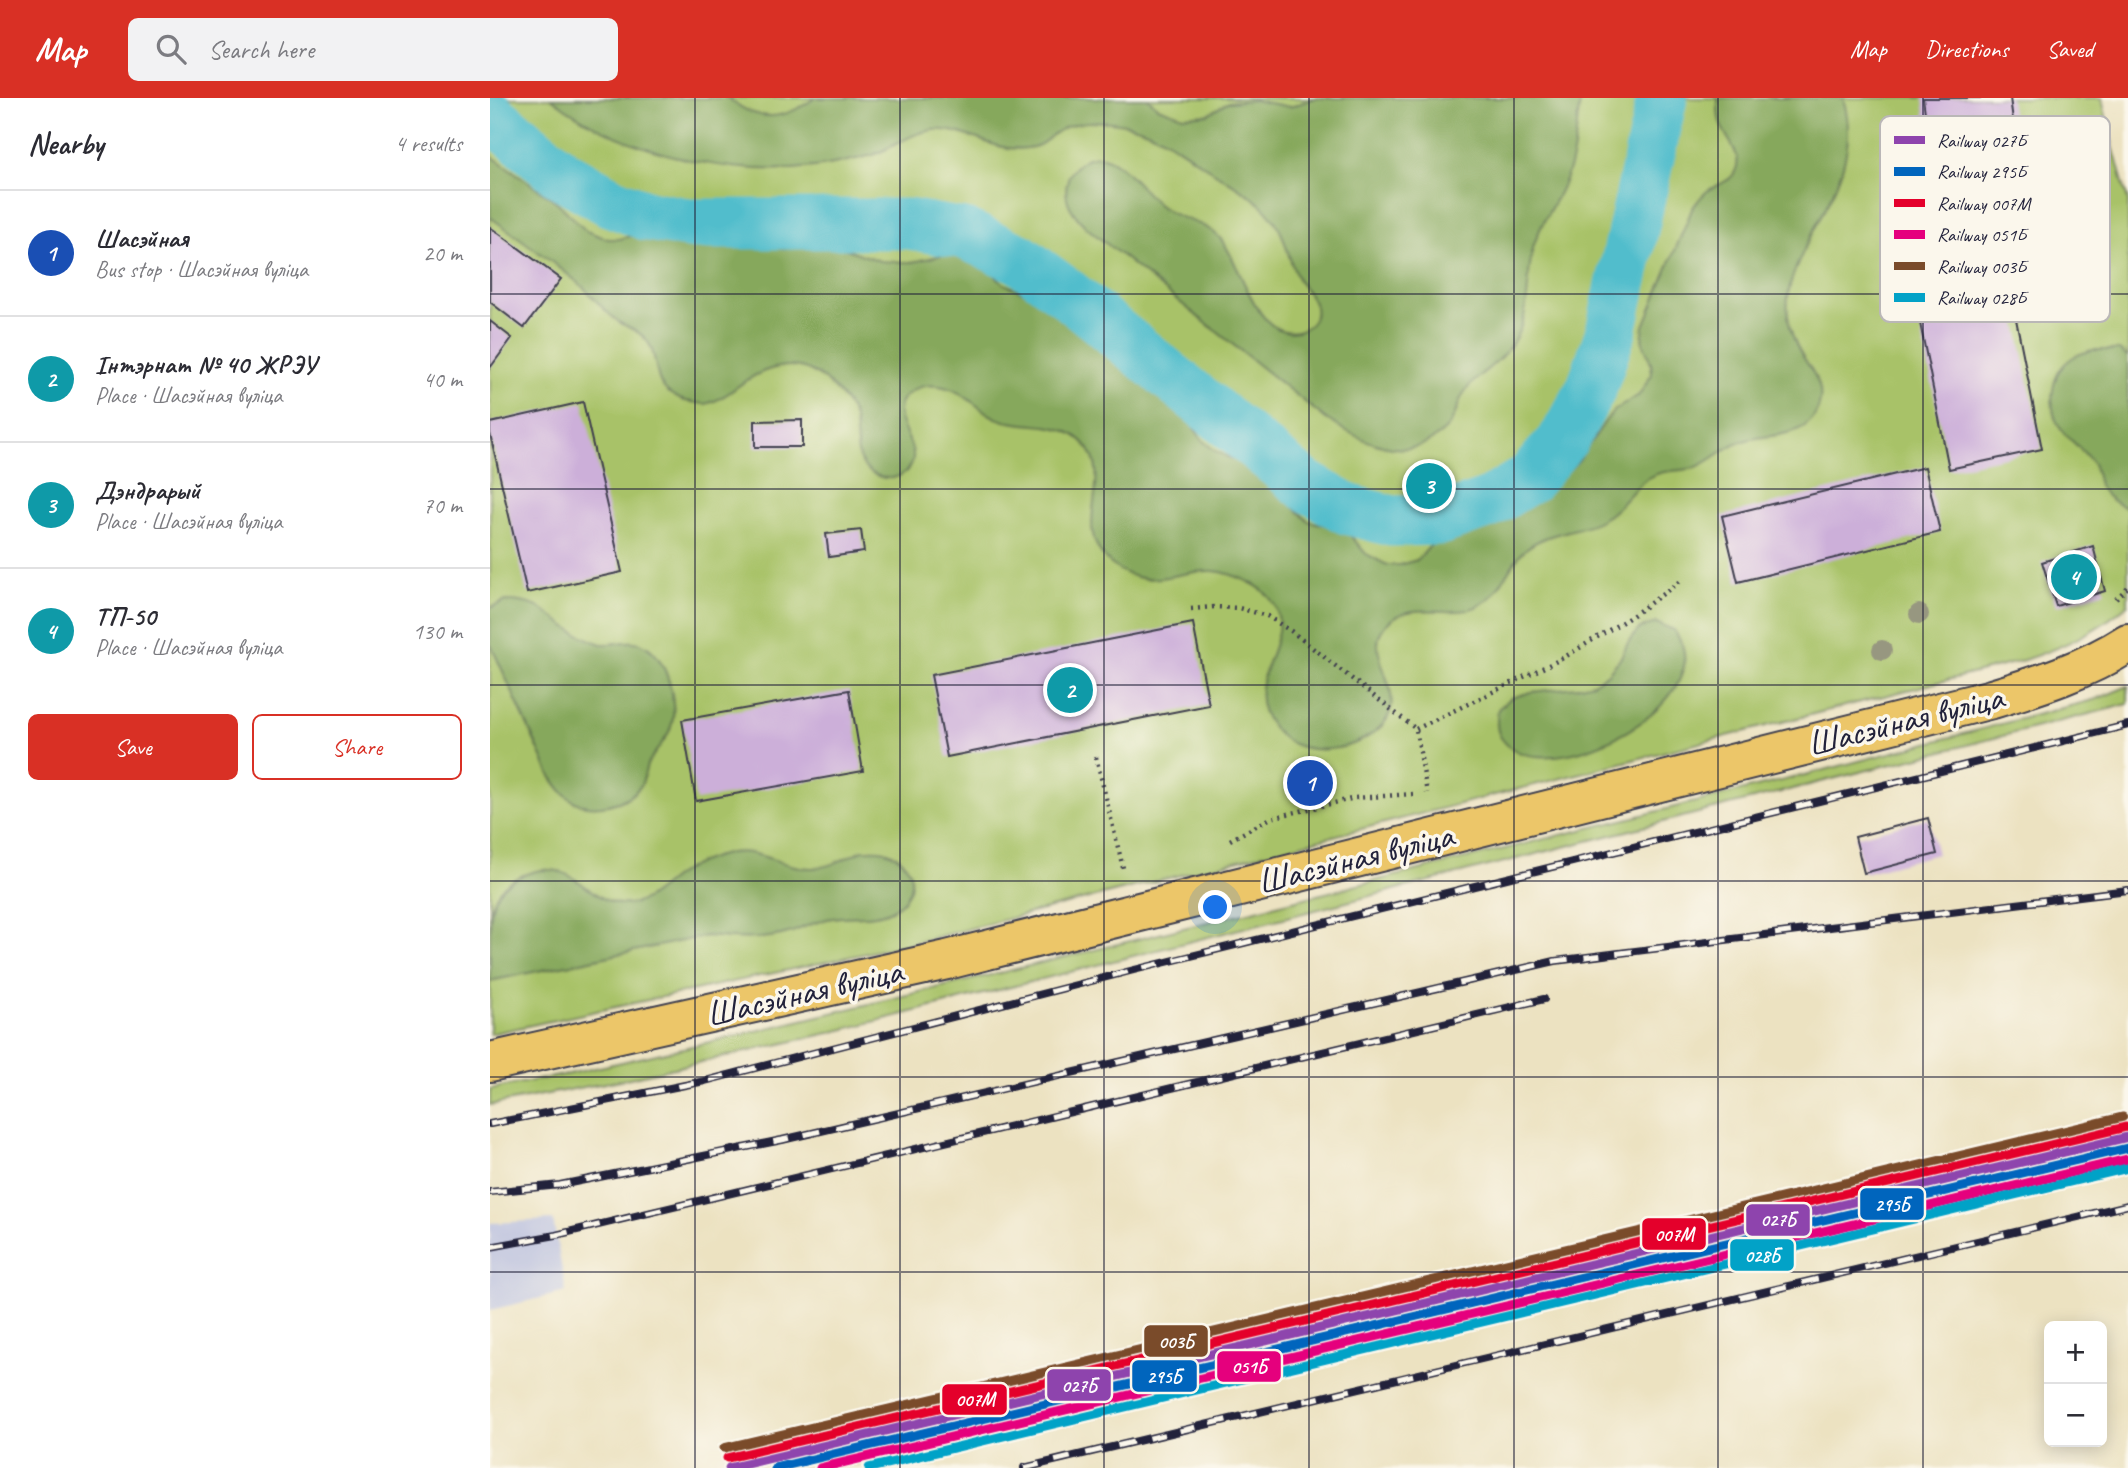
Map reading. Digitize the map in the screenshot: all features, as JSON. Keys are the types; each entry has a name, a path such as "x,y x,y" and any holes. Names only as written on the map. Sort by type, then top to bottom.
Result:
{"main road":[{"name":"Шасэйная вуліца","path":"490,1062 947,960 1966,705 2030,688 2069,674 2128,643"}],"path":[{"path":"1416,729 1574,652 1681,581"},
{"path":"1191,609 1239,608 1267,616 1291,631 1416,729 1427,793"},
{"path":"1096,757 1124,873"}],"shaded area":[{"path":"553,1220 566,1292 490,1310 490,1223"}],"green space":[{"path":"490,98 2102,98 2106,116 1880,116 1880,322 2110,322 2110,134 2128,201 2128,605 2102,624 2076,639 2018,662 909,944 490,1034"},
{"path":"551,98 728,98 750,112 771,116 792,111 815,98 1147,98 1158,107 1183,116 1208,114 1228,102 1254,100 1290,107 1315,98 1581,98 1572,158 1562,187 1533,248 1525,312 1516,337 1503,355 1466,390 1452,420 1441,434 1417,447 1404,449 1390,448 1363,439 1326,419 1087,228 1078,218 1067,196 1069,177 1081,162 1093,157 1104,157 1115,162 1163,208 1200,224 1220,238 1251,297 1270,324 1283,331 1297,331 1311,323 1315,315 1313,301 1299,281 1280,231 1266,210 1241,189 1172,144 1146,131 1118,123 1085,122 1061,129 1037,146 1015,149 956,132 933,130 917,134 881,152 848,161 811,167 732,167 693,161 617,136 582,119"},
{"path":"1718,98 1843,98 1848,124 1842,169 1834,191 1802,254 1788,296 1788,317 1793,336 1819,387 1820,401 1812,420 1793,432 1735,444 1694,468 1653,475 1636,487 1604,518 1547,537 1527,548 1490,598 1483,603 1461,611 1413,611 1391,620 1380,633 1378,648 1391,695 1390,711 1381,727 1360,741 1332,749 1309,749 1290,742 1273,728 1263,711 1263,679 1278,634 1278,619 1274,604 1262,590 1239,577 1213,571 1150,579 1137,577 1124,573 1111,564 1099,550 1093,535 1096,472 1093,457 1076,436 1057,428 1005,421 989,414 953,390 935,386 922,387 906,395 899,408 900,419 913,452 913,461 901,475 887,478 878,476 869,471 859,457 855,423 850,409 836,390 819,375 803,368 784,366 754,376 709,403 682,400 671,395 660,382 652,350 645,338 613,318 576,281 490,217 490,155 557,202 586,231 608,239 653,232 691,237 717,235 783,249 835,245 880,261 896,262 913,262 951,253 966,253 979,258 1004,284 1063,308 1162,391 1204,442 1217,452 1272,471 1282,481 1292,505 1308,521 1340,528 1351,536 1366,554 1387,565 1399,565 1417,560 1432,544 1491,525 1502,518 1535,485 1569,470 1615,410 1639,395 1652,374 1651,363 1642,340 1644,326 1692,209 1705,193 1728,180 1736,168 1734,149 1720,122"},
{"path":"2092,350 2119,350 2128,357 2128,509 2115,503 2104,493 2093,464 2063,432 2054,414 2052,393 2058,373 2072,358"},
{"path":"506,601 521,602 542,609 575,632 598,643 639,643 652,651 659,660 672,694 673,717 664,741 648,763 641,786 633,794 609,805 583,805 567,797 550,775 490,643 490,608"},
{"path":"1656,623 1674,630 1682,644 1683,670 1669,696 1646,719 1615,738 1582,751 1550,756 1522,753 1502,739 1497,728 1498,709 1511,698 1531,692 1593,683 1608,673 1620,659 1629,641 1640,628"},
{"path":"2128,686 2128,704 2113,708 829,1033 621,1080 490,1105 490,1089 714,1041 1033,965 1809,774 2097,699"},
{"path":"863,850 885,851 895,855 908,869 911,878 907,895 901,903 884,913 828,919 771,937 706,936 490,981 490,926 496,897 507,883 534,871 560,872 606,900 631,904 649,897 688,868 730,853 752,853 792,865 813,868 833,864"}],"building":[{"path":"1923,98 2010,98 2012,116 1925,116"},
{"path":"490,227 561,279 524,328 490,302"},
{"path":"490,321 512,338 490,368"},
{"path":"1920,322 2017,322 2042,449 1949,469"},
{"path":"583,402 622,572 527,593 490,434 490,423"},
{"path":"802,420 802,447 755,447 755,421"},
{"path":"1925,467 1940,532 1738,582 1722,516"},
{"path":"861,530 864,552 829,557 826,534"},
{"path":"2093,546 2105,591 2056,606 2042,562"},
{"path":"1193,623 1209,705 947,757 931,675"},
{"path":"849,690 863,771 696,801 682,720"},
{"path":"1928,818 1937,854 1864,873 1855,837"}],"waterway":[{"path":"490,115 562,174 611,202 648,216 694,224 908,224 965,234 1020,259 1068,294 1305,485 1347,509 1392,521 1439,520 1489,503 1530,478 1565,437 1592,387 1611,331 1662,98"}],"railway":[{"path":"490,1124 705,1081 1134,970 2128,725"},
{"path":"490,1192 560,1185 782,1140 1555,961 2128,890"},
{"path":"490,1247 556,1235 1544,999"},
{"path":"1024,1468 2128,1205"}],"rail line":[{"name":"003Б","path":"724,1448 2123,1117"},
{"name":"007М","path":"727,1458 2126,1127"},
{"name":"027Б","path":"729,1468 2128,1137"},
{"name":"295Б","path":"775,1468 2128,1148"},
{"name":"051Б","path":"820,1468 2128,1159"},
{"name":"028Б","path":"869,1468 2128,1168"}],"place":[{"name":"Дэндрарый","path":"1429,486"},
{"name":"ТП-50","path":"2074,577"},
{"name":"Інтэрнат № 40 ЖРЭУ","path":"1070,690"},
{"name":"Шасэйная","path":"1310,783"}]}
